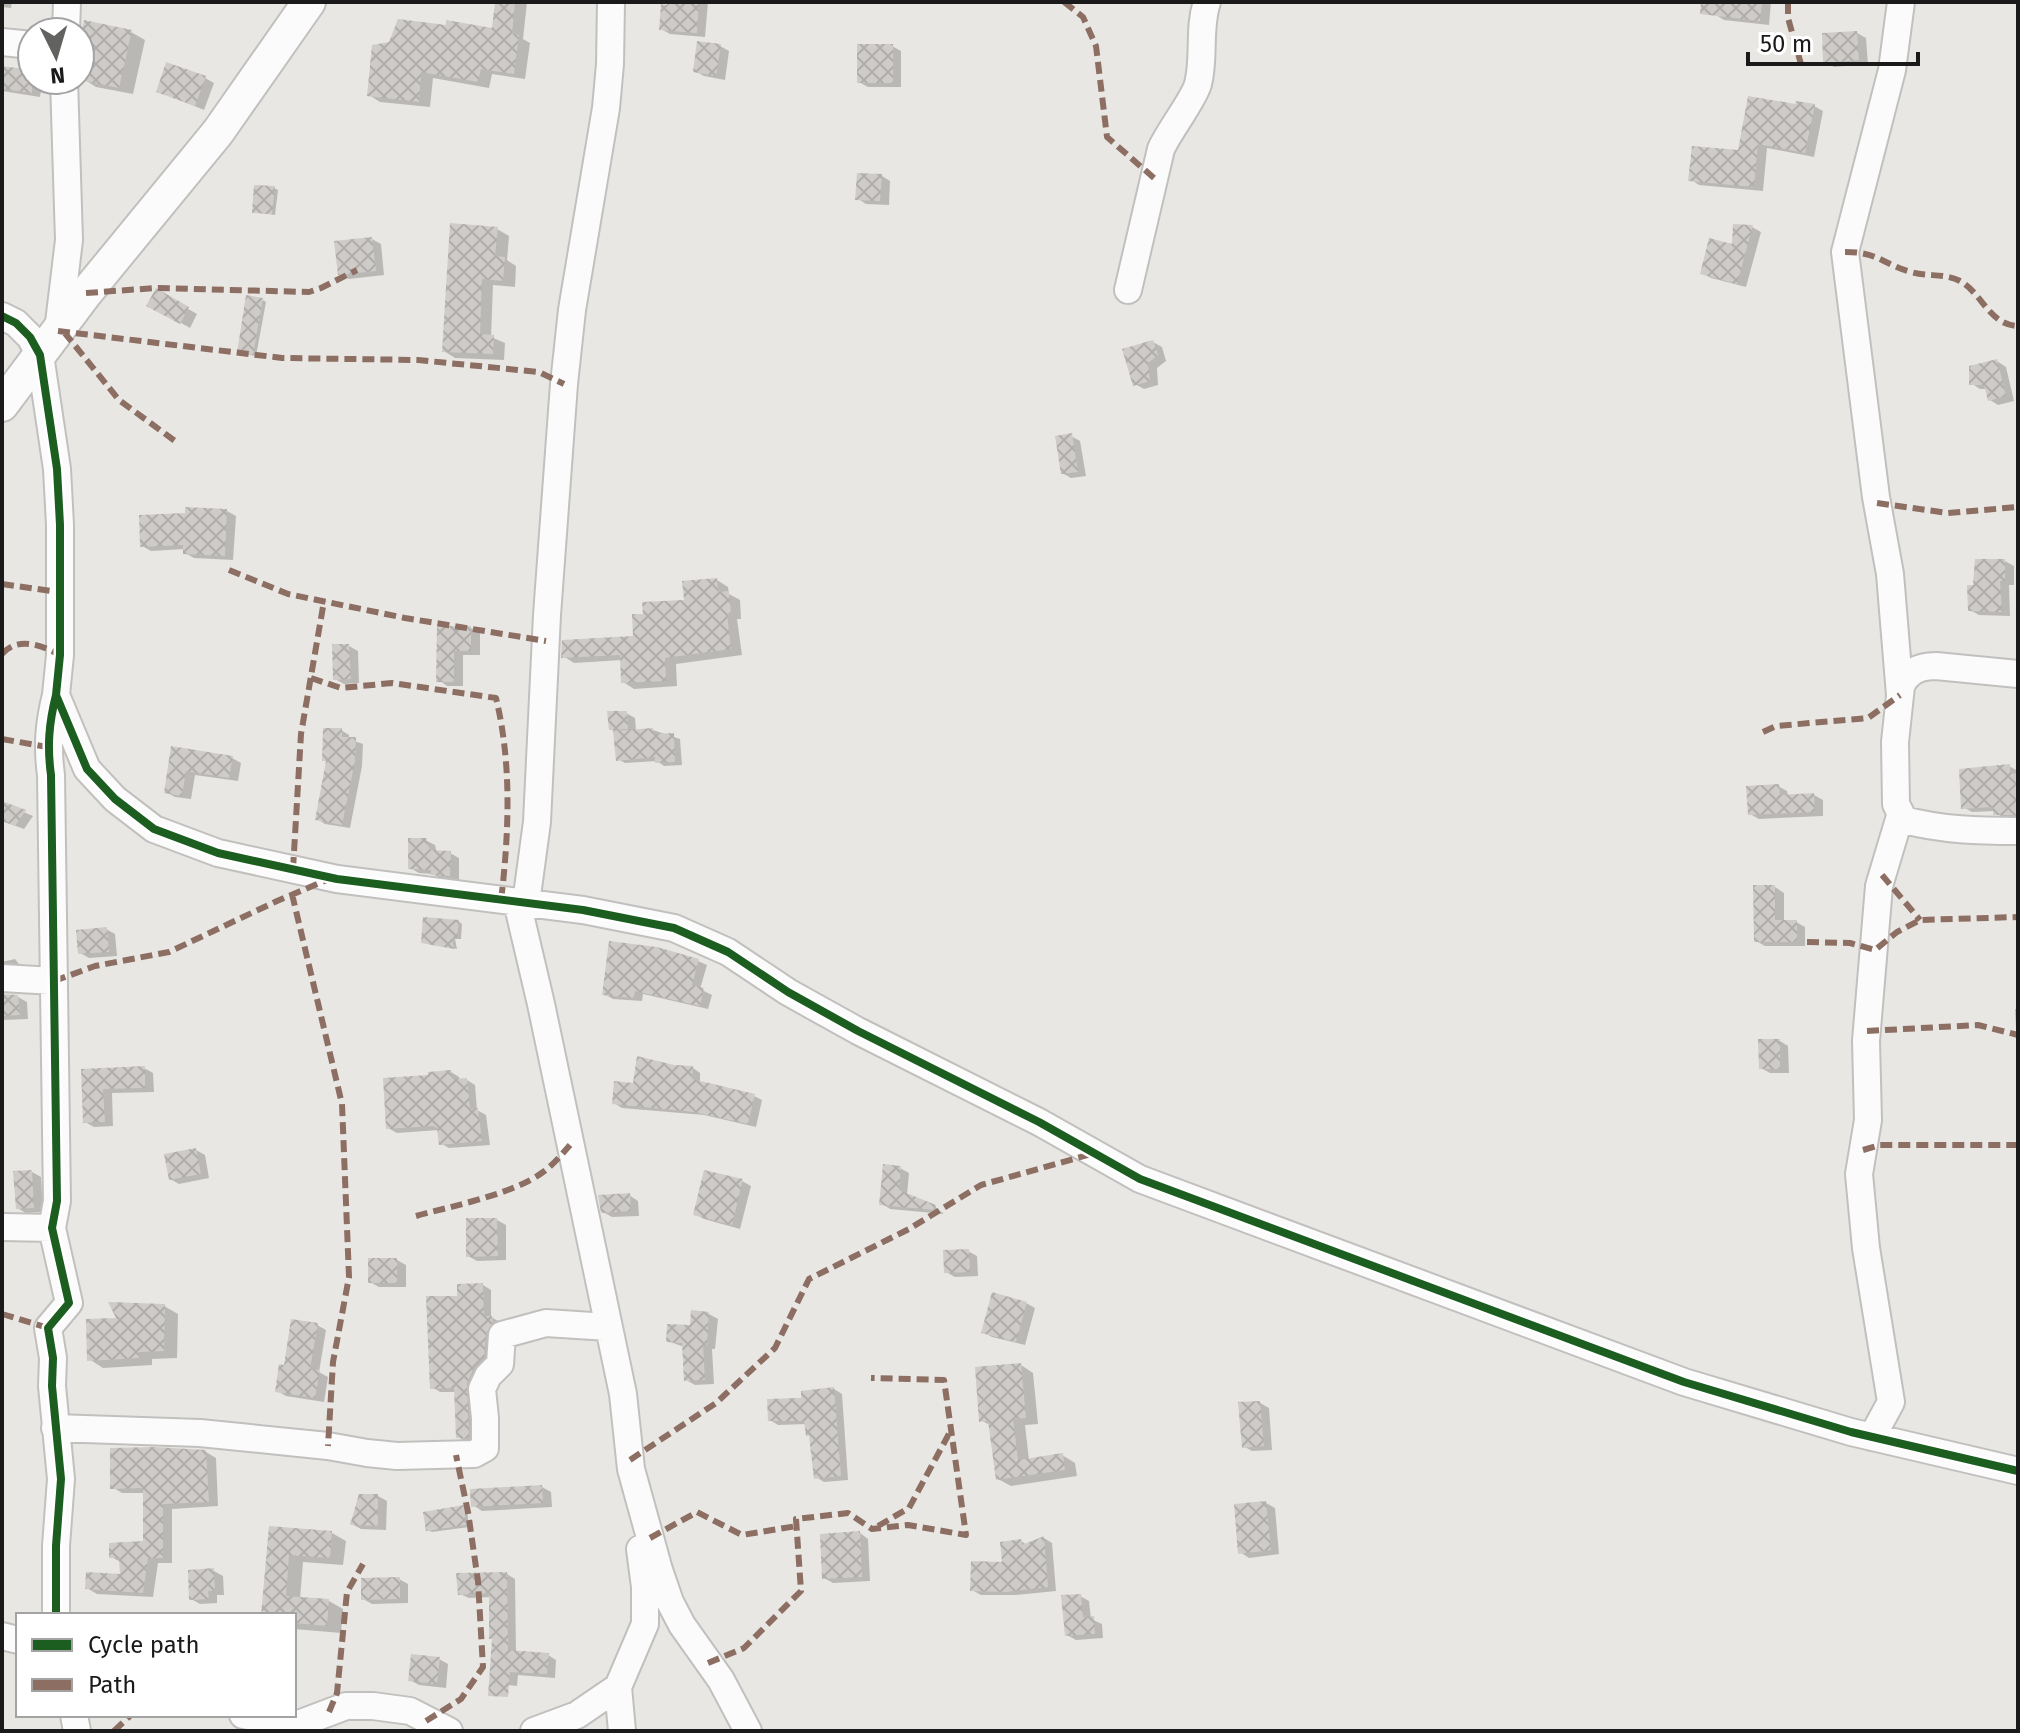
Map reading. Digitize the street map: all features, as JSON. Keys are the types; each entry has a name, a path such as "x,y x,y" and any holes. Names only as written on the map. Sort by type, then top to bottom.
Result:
{"street":[{"path":"2,405 86,293 218,132 309,2"},
{"path":"611,2 606,108 572,310 564,384 547,615 537,822 522,903 623,1394 645,1587 645,1624 618,1687 622,1731"},
{"path":"1128,290 1161,149 1197,89 1202,22 1207,2"},
{"path":"1900,695 1890,574 1876,497 1845,252 1892,70 1901,2"},
{"path":"56,1613 56,1546 61,1479 55,1428 53,1358 48,1328 69,1303 52,1228 57,1201 51,775 47,747 60,655 60,525 49,343 69,240 64,96"},
{"path":"2,316 16,323 30,337 49,343"},
{"path":"2018,674 1923,666 1905,678 1895,742 1896,804 1904,820 1971,831 2018,831"},
{"path":"56,695 87,769 115,799 154,829 218,853 337,879 583,910 674,928 728,952 788,992 858,1031 1039,1122 1140,1179 1684,1382 1872,1437 2018,1471"},
{"path":"1872,1437 1891,1402 1866,1248 1859,1174 1868,1120 1866,1041 1879,886 1900,816"},
{"path":"2,978 54,981"},
{"path":"2,1227 52,1228"},
{"path":"55,1428 200,1433 397,1456 474,1454 485,1448 482,1389 488,1376 500,1364 502,1335 546,1323 608,1327"},
{"path":"631,1469 670,1602 682,1625 721,1680 748,1731"},
{"path":"534,1731 577,1715 618,1687"},
{"path":"254,1717 296,1725 346,1706 373,1706 410,1711 449,1731"}],"building":[{"path":"495,2 515,2 512,34 519,35 514,74 481,69 478,82 421,72 419,102 367,96 372,45 389,42 398,19 446,25 446,20 492,28"},
{"path":"667,2 699,2 697,33 659,30 661,4 667,5"},
{"path":"1701,2 1762,2 1760,21 1700,14"},
{"path":"96,22 132,30 119,88 96,83"},
{"path":"1857,31 1859,60 1823,63 1822,33"},
{"path":"697,41 721,44 716,76 693,72"},
{"path":"857,44 893,44 893,83 857,83"},
{"path":"166,62 206,76 195,106 156,92"},
{"path":"2,66 16,68 16,91 2,89"},
{"path":"1748,96 1815,104 1805,153 1758,144 1754,187 1688,181 1692,146 1738,150"},
{"path":"857,173 882,174 880,201 855,200"},
{"path":"254,185 275,186 272,214 252,213"},
{"path":"450,223 498,227 495,256 505,257 503,281 482,279 480,334 494,335 493,354 442,352"},
{"path":"1733,224 1753,225 1737,284 1700,274 1709,238 1732,244"},
{"path":"372,237 376,271 338,275 334,241"},
{"path":"156,288 189,307 180,324 146,306"},
{"path":"246,295 263,298 253,355 237,353"},
{"path":"1153,340 1158,355 1148,363 1150,381 1133,386 1122,349"},
{"path":"1997,359 2006,396 1988,401 1984,385 1969,385 1969,366"},
{"path":"1072,433 1078,472 1061,474 1055,436"},
{"path":"185,507 227,509 225,556 183,554 183,545 140,547 139,515 185,513"},
{"path":"1975,559 2005,559 2005,581 2000,581 2002,612 1968,611 1967,585 1973,585"},
{"path":"717,578 718,592 729,591 731,613 727,614 731,649 665,658 666,681 621,683 620,655 561,658 562,640 633,636 632,614 643,614 642,602 684,600 682,581"},
{"path":"437,626 471,626 471,651 454,651 454,682 436,682"},
{"path":"332,644 349,644 351,679 333,680"},
{"path":"607,711 627,711 628,729 609,730"},
{"path":"323,728 342,728 342,737 356,737 355,761 342,825 315,820 326,761 322,761"},
{"path":"653,728 654,734 674,733 675,762 655,763 655,757 616,761 613,731"},
{"path":"171,746 233,756 229,778 186,771 182,796 164,793"},
{"path":"2010,764 2010,773 2018,774 2018,815 1993,815 1993,807 1961,809 1959,769"},
{"path":"1779,784 1780,795 1814,793 1815,812 1748,815 1746,786"},
{"path":"2,801 26,810 15,826 2,821"},
{"path":"408,838 426,838 430,850 451,851 450,876 431,875 431,870 408,869"},
{"path":"1753,885 1775,885 1775,920 1797,920 1797,942 1754,942"},
{"path":"423,917 459,920 457,938 452,938 454,949 421,943"},
{"path":"107,927 109,952 78,954 76,930"},
{"path":"609,941 657,947 699,959 692,985 704,988 700,1006 635,991 634,998 602,995"},
{"path":"2,994 18,995 20,1015 2,1016"},
{"path":"1758,1039 1780,1039 1780,1069 1759,1069"},
{"path":"637,1056 693,1066 692,1079 755,1094 748,1124 694,1112 612,1104 614,1081 633,1083"},
{"path":"145,1066 145,1088 103,1089 105,1122 83,1123 81,1069"},
{"path":"451,1070 452,1079 467,1078 470,1109 478,1108 482,1141 439,1145 437,1128 433,1126 386,1129 383,1078"},
{"path":"196,1148 201,1174 169,1180 164,1154"},
{"path":"883,1164 901,1166 899,1190 936,1205 935,1210 879,1205"},
{"path":"32,1170 34,1208 16,1209 13,1171"},
{"path":"704,1170 743,1179 732,1225 693,1215"},
{"path":"630,1193 631,1211 601,1213 598,1195"},
{"path":"466,1218 497,1218 498,1256 466,1257"},
{"path":"969,1249 970,1272 944,1273 943,1250"},
{"path":"368,1258 397,1258 397,1283 368,1283"},
{"path":"483,1283 484,1316 492,1316 493,1323 486,1333 484,1357 475,1365 467,1383 469,1438 456,1438 454,1388 430,1389 426,1296 457,1296 457,1284"},
{"path":"992,1292 1027,1302 1016,1342 981,1333"},
{"path":"108,1302 165,1304 164,1351 139,1352 139,1358 87,1361 86,1319 116,1318"},
{"path":"691,1310 709,1312 707,1345 703,1345 705,1380 684,1381 682,1343 666,1342 667,1324 690,1325"},
{"path":"291,1319 318,1323 310,1369 320,1370 315,1398 275,1392 279,1364 284,1365"},
{"path":"1021,1363 1026,1418 1013,1419 1018,1460 1063,1453 1065,1470 996,1480 988,1421 979,1422 975,1367"},
{"path":"834,1387 841,1476 814,1479 804,1421 768,1421 767,1399 801,1398 801,1391"},
{"path":"1260,1401 1264,1446 1242,1448 1238,1402"},
{"path":"110,1448 206,1450 209,1502 163,1504 163,1558 148,1558 143,1593 85,1589 86,1572 120,1574 119,1558 109,1558 109,1543 143,1541 143,1488 110,1489"},
{"path":"542,1485 543,1503 471,1507 470,1489"},
{"path":"359,1494 378,1494 378,1526 350,1525"},
{"path":"1266,1501 1271,1550 1238,1554 1234,1504"},
{"path":"464,1505 466,1525 426,1531 423,1512"},
{"path":"269,1526 332,1531 330,1558 289,1555 286,1596 329,1599 327,1626 296,1623 296,1613 261,1613"},
{"path":"860,1531 862,1577 822,1579 820,1534"},
{"path":"1044,1536 1048,1587 1006,1592 970,1591 971,1561 1002,1562 1000,1542 1021,1539 1022,1545"},
{"path":"214,1568 215,1590 208,1591 209,1599 189,1600 188,1570"},
{"path":"507,1572 508,1650 549,1653 547,1674 510,1672 508,1697 488,1696 492,1639 489,1639 489,1593 458,1595 456,1573"},
{"path":"400,1577 400,1599 361,1600 361,1578"},
{"path":"1081,1594 1083,1617 1094,1616 1095,1634 1065,1636 1061,1595"},
{"path":"411,1654 440,1657 437,1684 408,1681"}],"marked path":[{"path":"1064,2 1083,17 1096,46 1107,137 1154,178"},
{"path":"1788,2 1788,18 1801,64"},
{"path":"1845,252 1873,256 1901,269 1960,281 2000,320 2018,326"},
{"path":"86,293 156,288 309,292 357,270"},
{"path":"58,331 282,358 418,360 539,372 564,384"},
{"path":"64,332 119,400 175,441"},
{"path":"1877,503 1948,513 2018,507"},
{"path":"229,570 288,594 405,618 546,641"},
{"path":"2,584 59,592"},
{"path":"293,869 301,734 324,601"},
{"path":"2,654 15,645 30,644 60,655"},
{"path":"311,678 341,688 392,683 496,698 505,748 508,799 501,901"},
{"path":"1763,732 1776,726 1868,718 1900,695"},
{"path":"2,739 47,747"},
{"path":"1882,875 1920,920"},
{"path":"54,981 95,966 169,952 329,879"},
{"path":"292,894 342,1104 349,1277 333,1362 328,1446"},
{"path":"1807,942 1850,943 1875,950 1897,932 1920,920 2018,917"},
{"path":"1867,1031 1978,1025 2018,1035"},
{"path":"416,1216 516,1187 547,1169 570,1145"},
{"path":"1863,1150 1880,1145 2018,1145"},
{"path":"630,1460 716,1403 775,1348 809,1279 909,1229 981,1185 1095,1153"},
{"path":"2,1314 48,1328"},
{"path":"708,1663 744,1648 801,1591 796,1519 848,1513 872,1529 908,1525 966,1535 944,1380 871,1378"},
{"path":"878,1526 909,1508 951,1430"},
{"path":"426,1721 461,1699 483,1667 478,1581 456,1455"},
{"path":"650,1538 697,1512 742,1535 797,1526"},
{"path":"329,1712 337,1693 347,1592 363,1564"},
{"path":"114,1731 129,1717"}],"cycle path":[{"path":"2,316 16,323 30,337 40,355 57,469 60,655 56,695 87,769 115,799 154,829 218,853 337,879 583,910 674,928 728,952 788,992 858,1031 1039,1122 1140,1179 1684,1382 1851,1432 2018,1471"},
{"path":"56,695 49,744 57,1201 52,1228 69,1303 48,1328 53,1358 52,1386 61,1479 56,1546 56,1613"}]}
